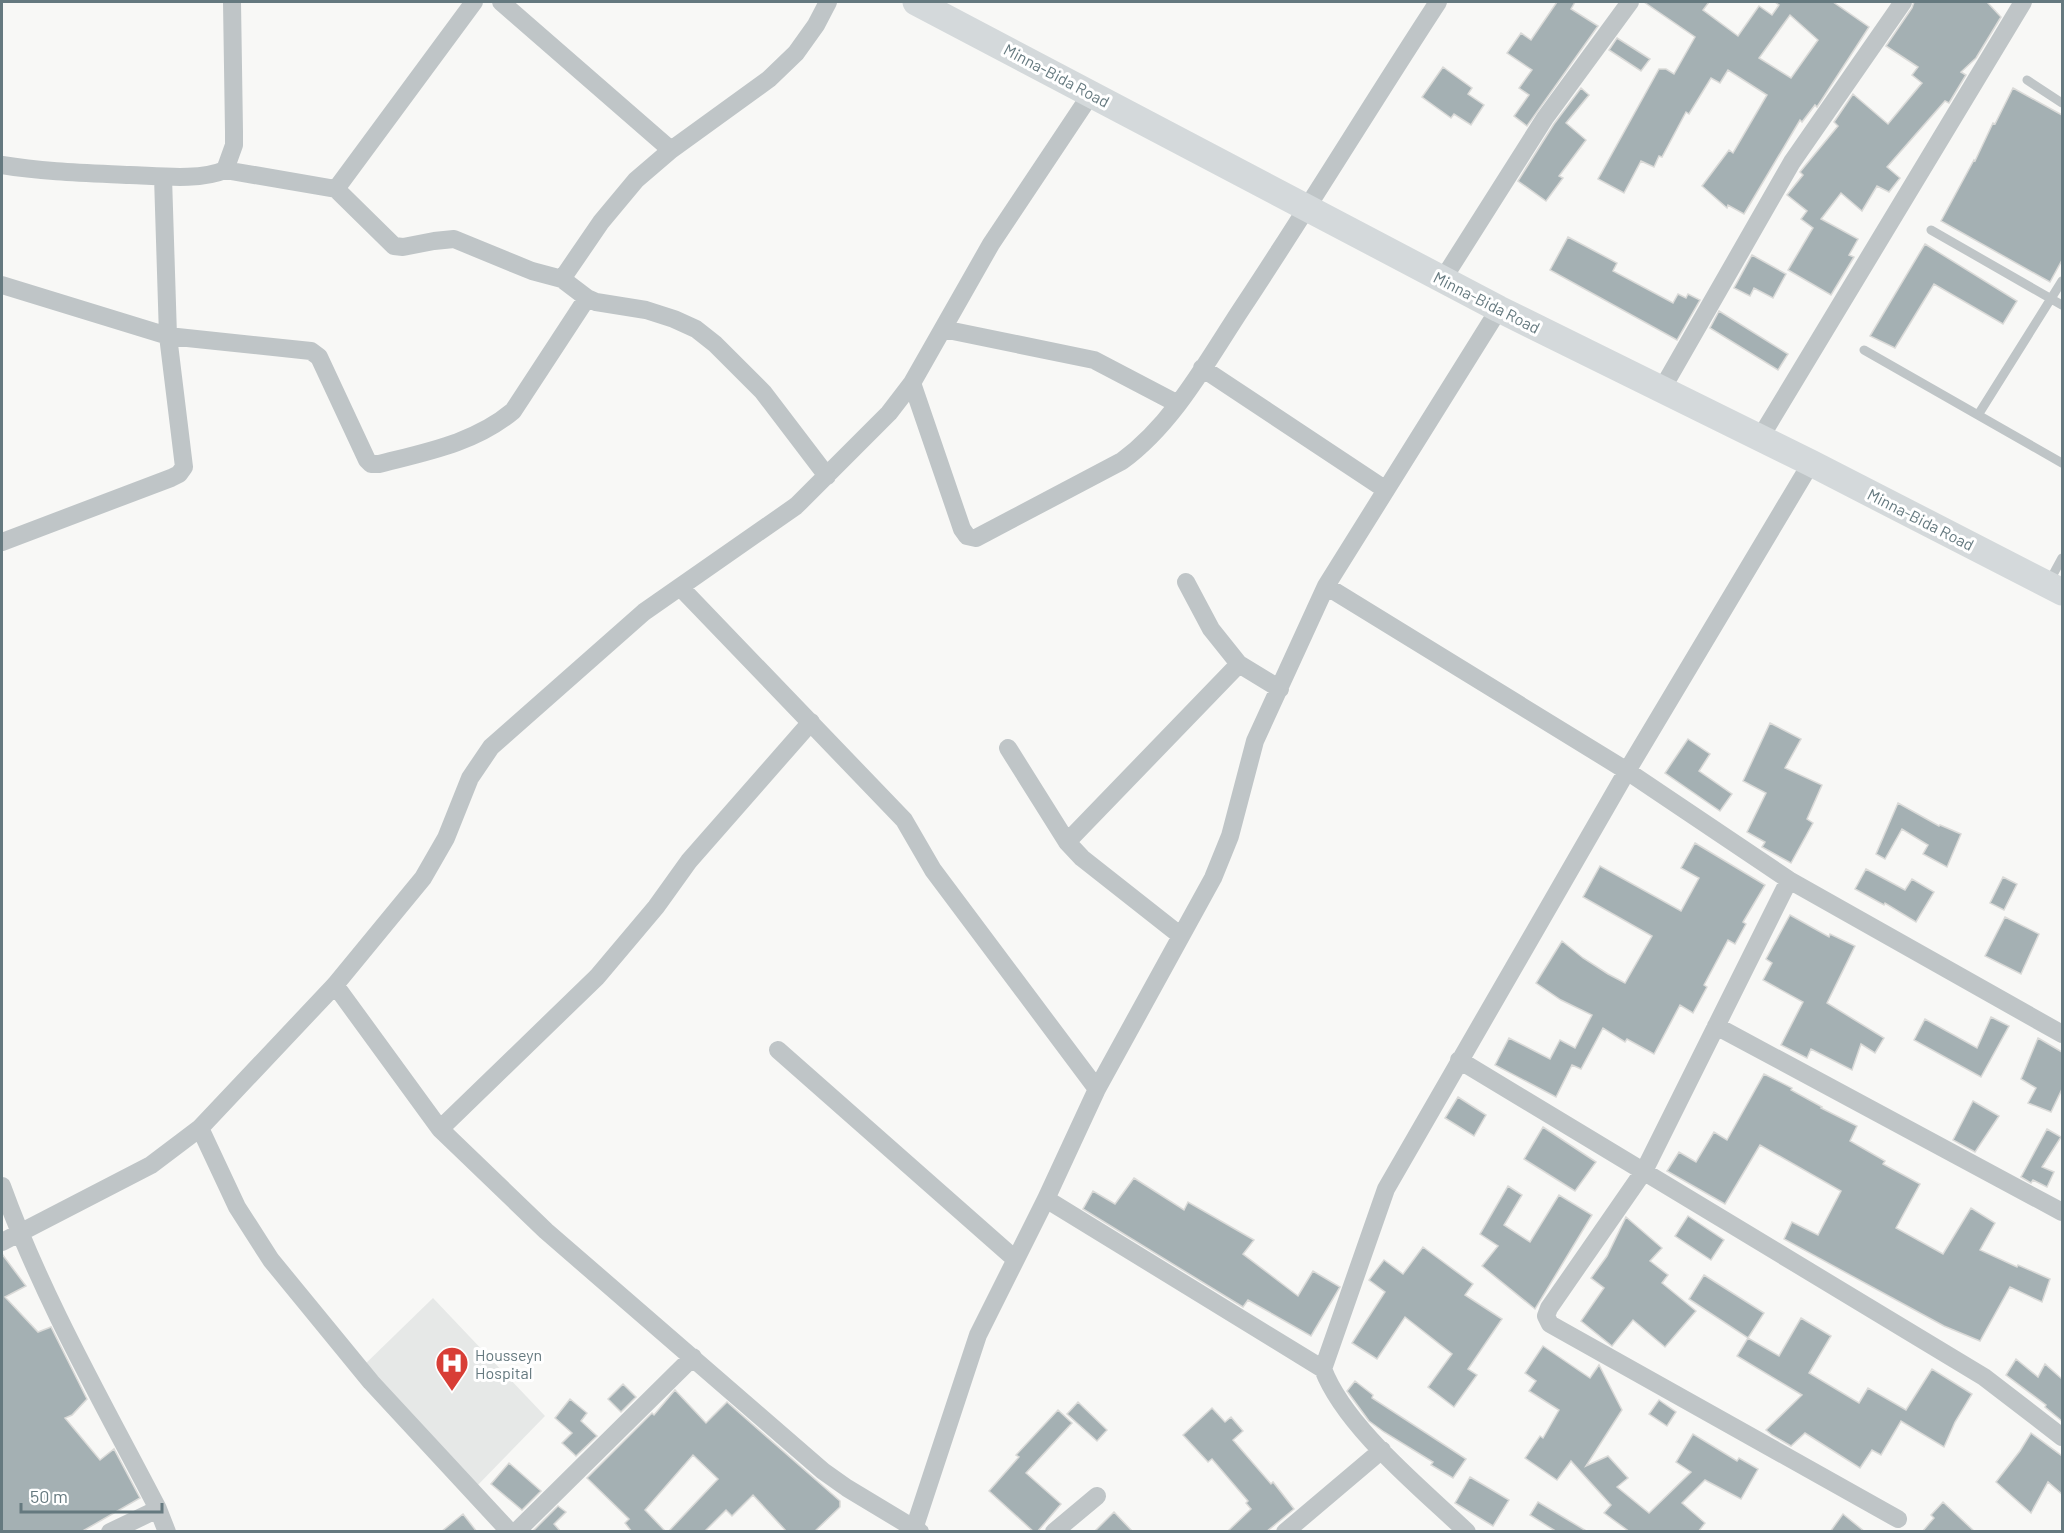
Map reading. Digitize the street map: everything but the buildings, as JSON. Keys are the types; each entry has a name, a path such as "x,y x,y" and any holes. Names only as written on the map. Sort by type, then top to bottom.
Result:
{"main road":[{"name":"Minna-Bida Road","path":"916,2 1499,309 1811,463 2055,588"}],"street":[{"path":"225,170 230,160 234,139 232,2"},
{"path":"336,189 474,2"},
{"path":"501,2 671,150"},
{"path":"562,279 601,222 629,189 671,150 769,79 796,53 816,25 828,2"},
{"path":"912,383 962,529 967,536 976,538 1122,461 1138,449 1178,404 1308,208 1438,2"},
{"path":"1443,279 1545,118 1630,2"},
{"path":"1662,389 1792,162 1903,2"},
{"path":"1760,438 2023,2"},
{"path":"2,1242 151,1165 200,1128 334,985 423,878 446,838 470,778 491,747 644,612 796,506 889,413 912,383 991,244 1091,93"},
{"path":"2,165 40,171 163,177 214,174 225,170 336,189 394,246 403,248 434,240 454,239 532,271 562,279 596,302 646,310 696,329 715,344 763,392 827,476"},
{"path":"2,542 179,474 184,467 168,336 163,177"},
{"path":"2,285 168,336 311,351 319,357 367,460 371,464 448,447 498,424 513,411 587,298"},
{"path":"334,985 440,1129 546,1231 823,1471 916,1530 978,1335 1046,1199 1097,1089 1213,878 1230,836 1255,741 1326,586 1499,309"},
{"path":"943,329 1094,360 1178,404"},
{"path":"1202,368 1386,490"},
{"path":"1323,1369 1386,1189 1627,771 1811,463"},
{"path":"1186,582 1211,629 1239,664 1280,689"},
{"path":"1326,586 1627,771 1789,880 2062,1034"},
{"path":"680,587 904,820 933,870 1097,1089"},
{"path":"1067,842 1239,664"},
{"path":"440,1129 597,978 656,907 689,861 811,722"},
{"path":"1008,748 1067,842 1082,858 1181,936"},
{"path":"1789,880 1644,1171 1549,1308 1546,1316 1550,1324 1898,1519"},
{"path":"1716,1026 2062,1212"},
{"path":"778,1050 1015,1259"},
{"path":"1459,1060 1984,1377 2062,1437"},
{"path":"200,1128 237,1207 271,1260 371,1382 510,1532"},
{"path":"2,1186 19,1234 58,1319 158,1509 167,1532"},
{"path":"1046,1199 1323,1369 1330,1387 1342,1405 1382,1450 1467,1532"},
{"path":"516,1532 693,1357"},
{"path":"1286,1532 1382,1450"},
{"path":"1054,1532 1097,1496"},
{"path":"111,1532 158,1509"}],"lane":[{"path":"2026,80 2062,103"},
{"path":"1931,230 2062,305"},
{"path":"1978,416 2062,281"},
{"path":"1864,350 2062,463"},
{"path":"2055,588 2062,558"}],"shaded area":[{"name":"Housseyn Hospital","path":"433,1298 545,1416 472,1491 360,1369"}],"place":[{"name":"Housseyn Hospital","path":"452,1392"}]}
